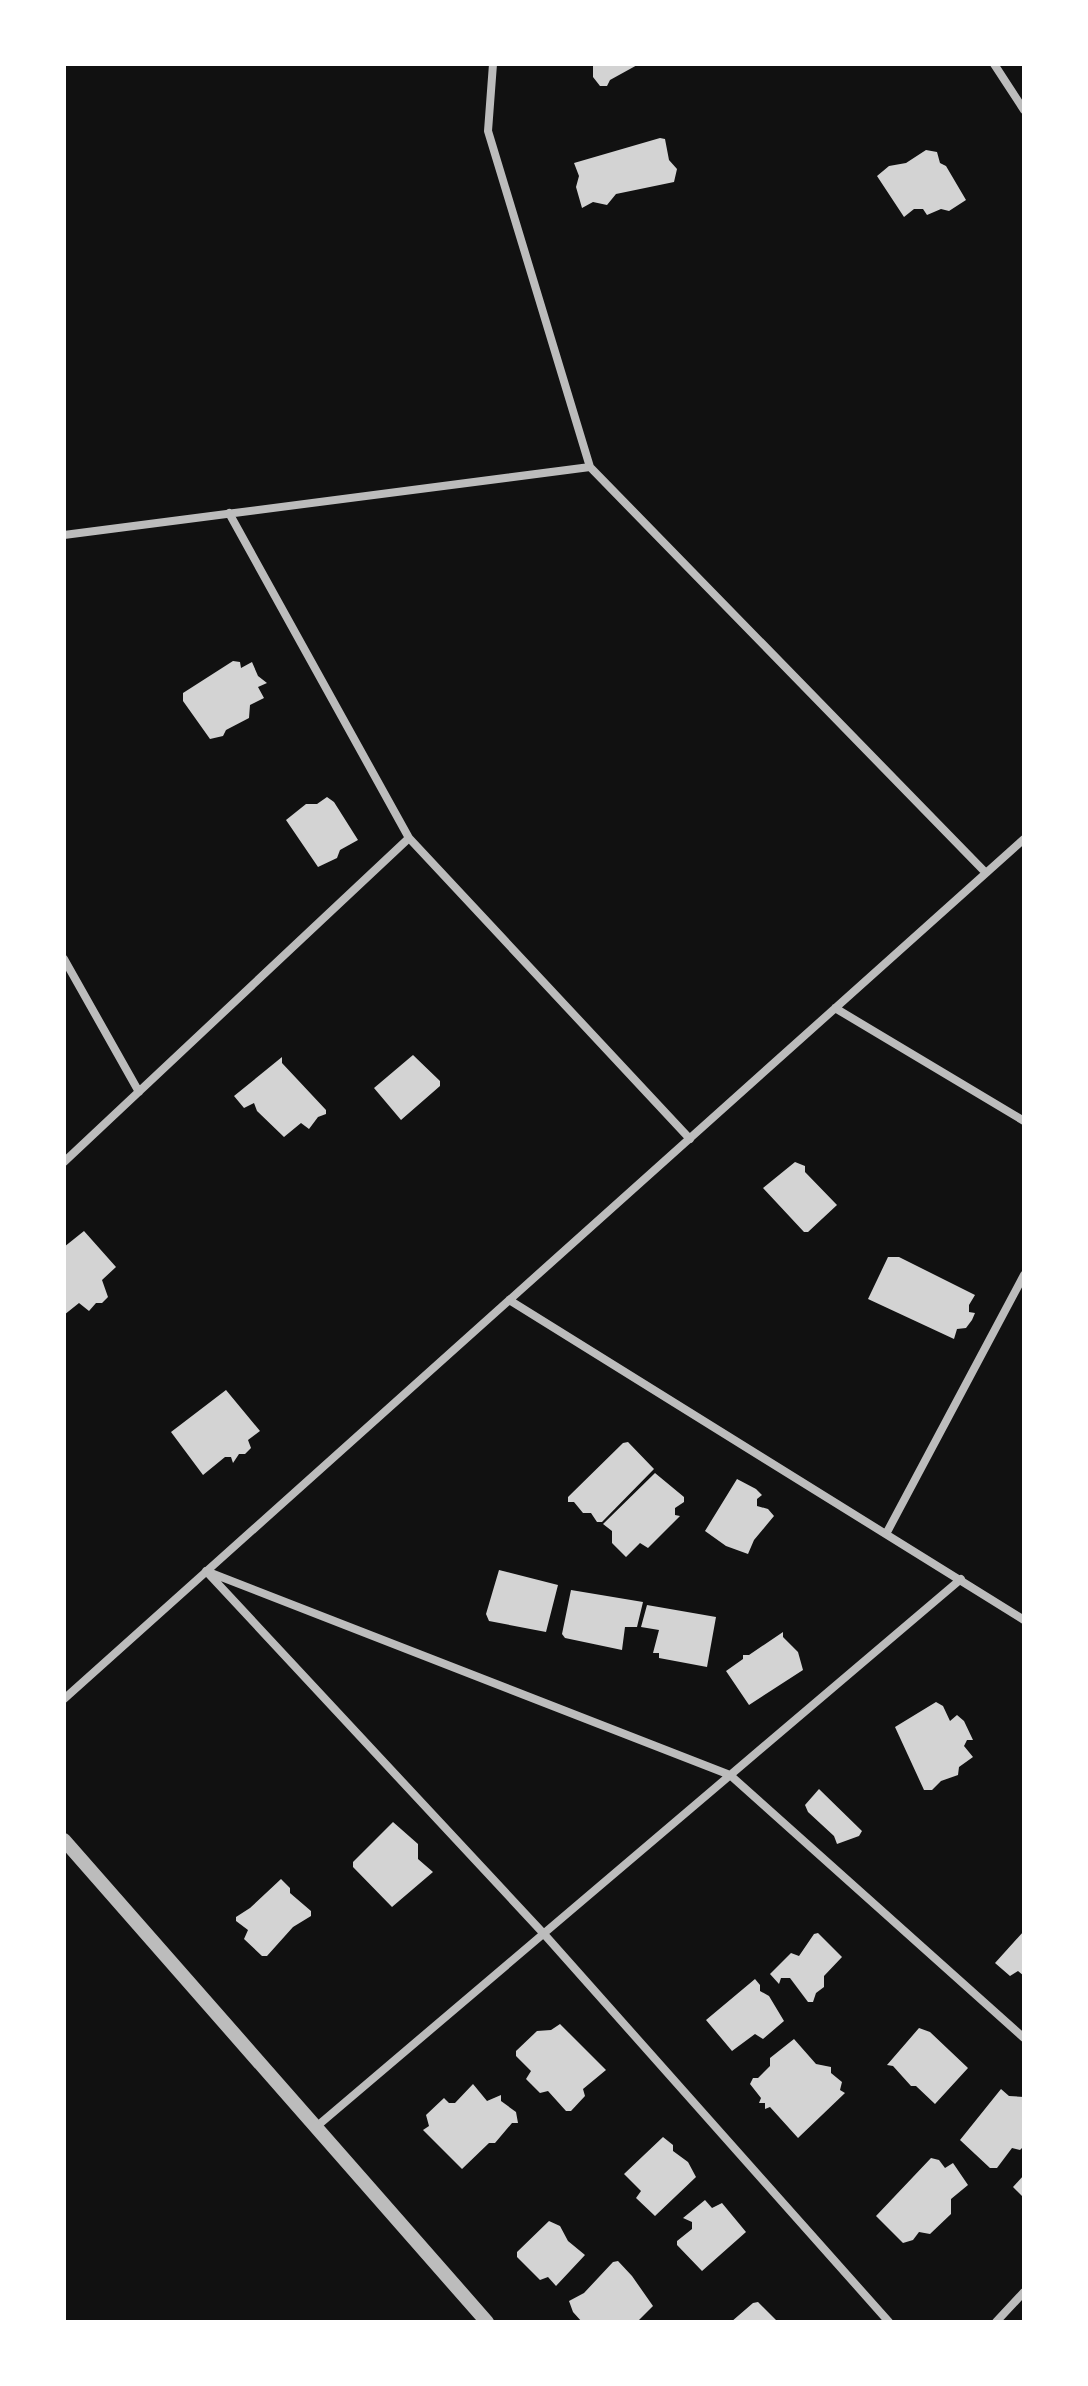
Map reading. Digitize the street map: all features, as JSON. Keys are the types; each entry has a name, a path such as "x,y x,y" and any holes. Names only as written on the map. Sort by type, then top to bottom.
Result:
{"street":[{"path":"493,64 488,131 590,467 986,873"},
{"path":"994,64 1024,110"},
{"path":"64,535 590,467"},
{"path":"229,513 409,838 690,1139"},
{"path":"64,1162 409,838"},
{"path":"64,1699 1024,839"},
{"path":"64,959 139,1092"},
{"path":"835,1008 1024,1121"},
{"path":"886,1534 1024,1275"},
{"path":"509,1300 1024,1620"},
{"path":"206,1571 730,1775 1024,2038"},
{"path":"206,1571 544,1934 889,2322"},
{"path":"316,2127 961,1579"},
{"path":"64,1840 487,2322"},
{"path":"996,2322 1024,2292"}],"building":[{"path":"593,64 639,64 610,80 607,86 600,86 593,77"},
{"path":"665,139 669,160 677,169 674,182 616,194 607,205 593,202 582,208 576,187 579,176 574,163"},
{"path":"926,150 937,152 940,163 946,166 966,200 949,211 941,209 927,215 923,209 914,209 904,217 877,176 889,166 906,163"},
{"path":"233,661 240,662 241,668 252,662 258,676 267,683 258,687 264,698 250,705 249,718 226,730 223,736 210,739 183,701 183,693"},
{"path":"327,797 334,802 358,840 340,850 337,858 318,867 286,820 306,804 317,804"},
{"path":"413,1055 440,1081 440,1086 401,1120 374,1088"},
{"path":"282,1057 282,1063 326,1110 326,1114 318,1117 309,1129 301,1123 284,1137 257,1111 254,1103 244,1108 234,1096"},
{"path":"795,1162 805,1166 805,1172 837,1205 808,1232 804,1232 763,1188"},
{"path":"84,1231 116,1267 102,1280 108,1297 102,1303 96,1303 89,1311 79,1303 64,1315 64,1247"},
{"path":"888,1257 899,1257 975,1295 969,1312 975,1313 966,1328 957,1329 954,1339 868,1299"},
{"path":"226,1390 260,1431 248,1440 251,1448 245,1454 239,1454 233,1463 231,1457 225,1457 203,1475 171,1432"},
{"path":"628,1442 654,1469 602,1522 597,1522 591,1513 583,1513 574,1502 568,1502 568,1497 623,1443"},
{"path":"655,1473 684,1497 684,1502 675,1508 675,1515 680,1516 648,1548 640,1543 626,1557 612,1543 612,1531 603,1524"},
{"path":"737,1479 762,1495 757,1499 757,1506 768,1509 774,1516 754,1540 748,1554 726,1546 705,1531"},
{"path":"499,1570 558,1585 546,1632 489,1621 486,1614"},
{"path":"571,1590 643,1602 637,1627 625,1627 622,1650 565,1638 562,1634"},
{"path":"647,1605 716,1617 707,1667 659,1658 659,1653 653,1653 659,1630 641,1627"},
{"path":"783,1632 783,1637 798,1652 803,1670 749,1705 726,1671 743,1659 743,1655 749,1655"},
{"path":"936,1702 943,1706 950,1721 957,1715 964,1721 973,1740 967,1740 964,1746 973,1757 959,1767 958,1775 941,1781 932,1790 924,1790 895,1727"},
{"path":"819,1789 862,1831 859,1836 837,1844 834,1836 808,1812 805,1805"},
{"path":"393,1822 418,1844 418,1859 433,1872 392,1907 353,1867 353,1862"},
{"path":"281,1879 290,1888 290,1893 311,1911 311,1916 293,1927 267,1956 262,1956 244,1939 248,1930 236,1921 236,1917"},
{"path":"1024,1931 1024,1976 1018,1971 1010,1976 995,1963"},
{"path":"818,1933 842,1957 824,1976 824,1987 816,1993 813,2002 808,2002 790,1978 781,1978 779,1984 770,1974 791,1953 799,1956 814,1934"},
{"path":"755,1979 760,1991 769,1996 784,2021 763,2039 755,2034 732,2051 706,2020"},
{"path":"560,2024 606,2070 583,2089 585,2096 571,2111 566,2111 548,2091 540,2093 526,2079 531,2071 516,2056 516,2051 537,2031 551,2030"},
{"path":"919,2028 930,2032 968,2068 935,2104 916,2086 911,2086 893,2066 887,2065"},
{"path":"794,2039 816,2064 831,2067 831,2073 842,2082 840,2090 845,2093 798,2138 770,2107 765,2109 765,2103 759,2103 761,2098 750,2084 753,2078 758,2078 770,2066 770,2058"},
{"path":"473,2084 487,2101 501,2095 501,2101 516,2112 518,2123 512,2123 495,2143 489,2143 462,2169 423,2130 429,2126 426,2115 444,2098 449,2103 455,2103"},
{"path":"1001,2089 1009,2096 1024,2097 1024,2146 1020,2150 1012,2148 997,2168 990,2168 960,2140"},
{"path":"663,2137 673,2145 673,2151 688,2162 696,2177 655,2216 636,2198 641,2191 624,2174"},
{"path":"931,2158 939,2160 945,2168 953,2163 968,2185 951,2199 951,2214 930,2234 919,2232 913,2240 903,2243 876,2216"},
{"path":"1024,2175 1024,2198 1013,2187"},
{"path":"705,2200 712,2208 722,2203 746,2232 702,2271 677,2245 677,2241 692,2229 692,2222 683,2218"},
{"path":"549,2221 560,2226 568,2241 585,2255 556,2286 548,2277 540,2280 517,2257 517,2252"},
{"path":"618,2261 653,2306 637,2322 582,2322 569,2301 584,2293 613,2262"},
{"path":"758,2302 778,2322 731,2322 753,2303"}]}
